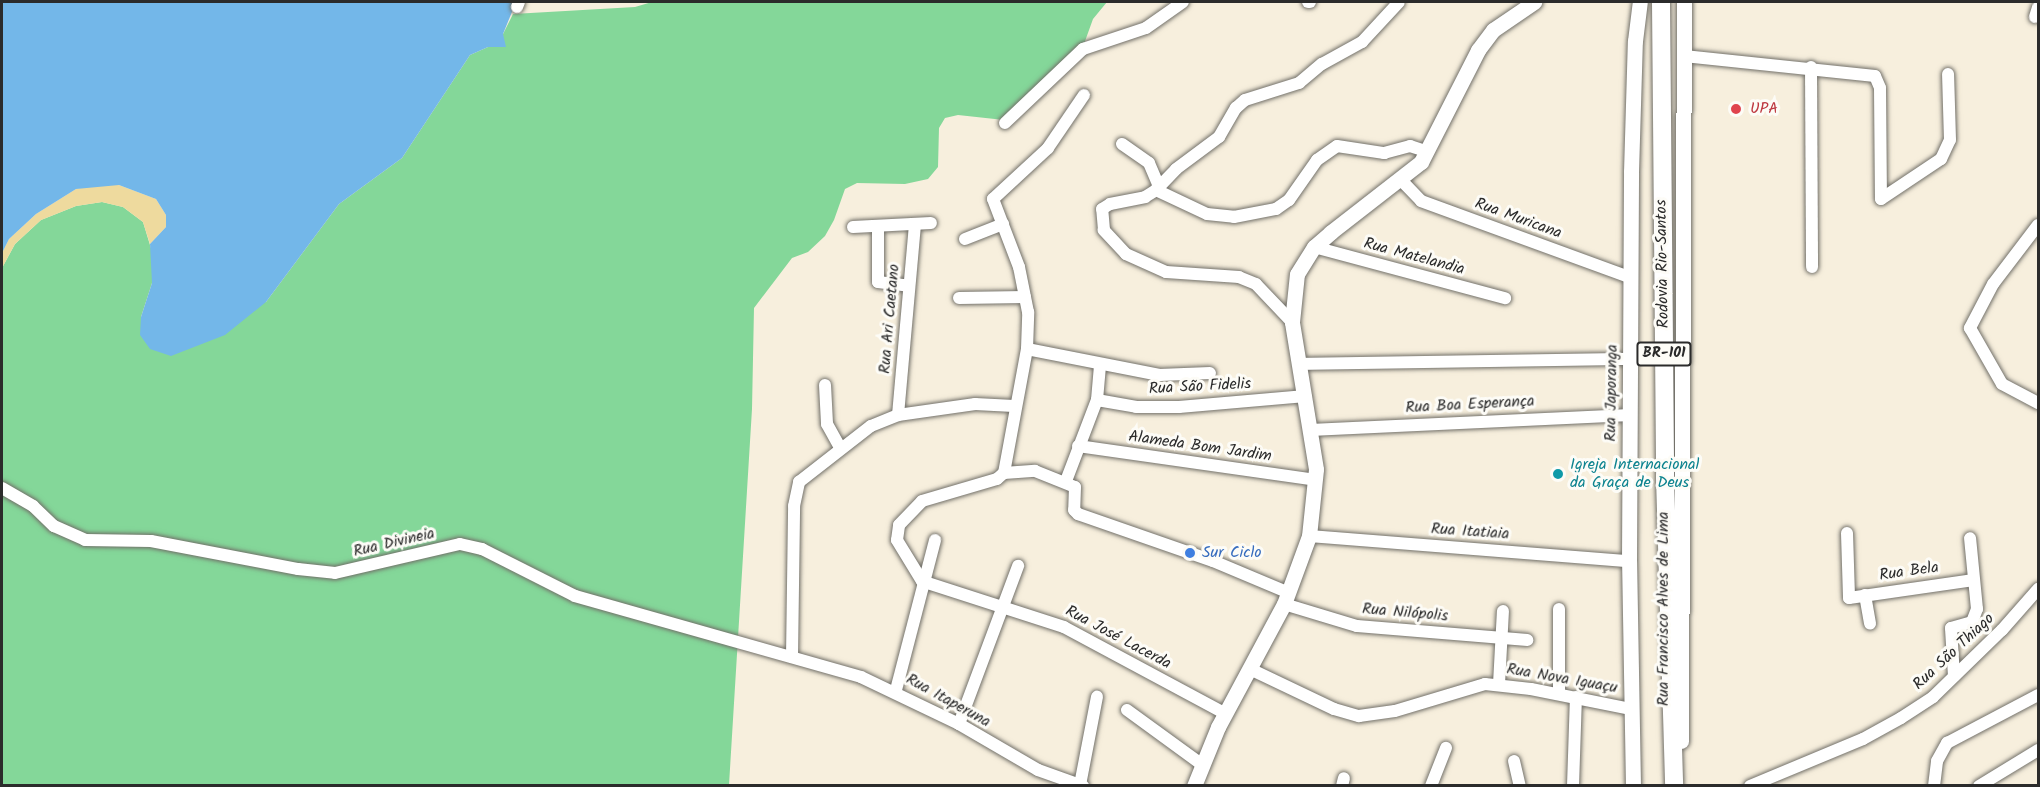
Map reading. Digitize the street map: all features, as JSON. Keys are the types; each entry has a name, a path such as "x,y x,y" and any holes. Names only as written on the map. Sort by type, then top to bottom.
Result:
{"highway":[{"name":"Rodovia Rio-Santos","path":"1661,2 1674,786"},
{"name":"Rodovia Rio-Santos","path":"1667,786 1666,719 1671,707"}],"main road":[{"path":"1194,786 1201,764 1286,598 1309,536 1316,480 1306,396 1292,322 1293,285 1314,248 1401,180 1428,152 1478,50 1493,30 1534,2"},
{"name":"Rua Japoranga","path":"1633,786 1629,561 1631,278 1635,41 1640,2"},
{"name":"Rua Francisco Alves de Lima","path":"1683,786 1684,2"}],"street":[{"path":"1005,123 1083,49 1146,28 1183,2"},
{"path":"1292,322 1256,284 1239,277 1166,272 1126,254 1104,230 1102,209 1110,204 1145,197 1219,137 1245,100 1299,83 1322,63 1362,42 1399,2"},
{"path":"1684,56 1869,73 1879,81 1881,199 1941,159 1950,140 1948,74"},
{"path":"1811,67 1812,267"},
{"path":"922,581 897,540 899,525 908,512 922,501 998,479 1004,473 1014,406 1027,349 1025,297 1003,224 994,206 996,194 1048,148 1084,95"},
{"path":"1122,144 1149,163 1157,188 1199,211 1234,217 1276,209 1289,200 1317,160 1337,146 1384,153 1410,146 1428,152"},
{"name":"Rua Muricana","path":"1401,180 1421,201 1631,278"},
{"path":"853,227 915,226 931,223"},
{"path":"965,239 1003,224"},
{"path":"2038,225 1987,293 1970,328 2002,384 2038,404"},
{"path":"878,226 878,282 909,286"},
{"name":"Rua Ari Caetano","path":"898,415 915,226"},
{"name":"Rua Matelandia","path":"1314,248 1505,298"},
{"path":"959,298 1025,297"},
{"path":"1027,349 1159,375 1210,373"},
{"path":"1300,364 1631,359"},
{"path":"1004,473 1035,471 1066,481 1096,400 1100,365"},
{"path":"825,385 827,424 840,447"},
{"name":"Rua São Fidelis","path":"1096,400 1136,407 1179,407 1306,396"},
{"path":"792,657 795,496 799,482 840,447 871,426 898,415 975,404 1014,406"},
{"name":"Rua Boa Esperança","path":"1311,430 1630,415"},
{"name":"Alameda Bom Jardim","path":"1078,446 1316,480"},
{"name":"Rua Nilópolis","path":"1066,481 1075,488 1074,510 1078,514 1213,561 1286,598 1358,626 1527,640"},
{"name":"Rua Divineia","path":"2,488 33,506 54,526 85,540 150,541 298,569 335,573 460,544 504,557 575,596 745,647 792,657"},
{"name":"Rua Bela","path":"1847,533 1850,598 1974,580"},
{"name":"Rua Itatiaia","path":"1309,536 1629,561"},
{"path":"1954,676 1951,628 1972,622 1977,609 1970,538"},
{"path":"896,690 922,581 935,540"},
{"path":"959,724 1000,608 1018,566"},
{"name":"Rua José Lacerda","path":"922,581 1064,627 1226,714"},
{"name":"Rua São Thiago","path":"1750,786 1863,739 1933,697 2038,589"},
{"path":"1865,595 1870,624"},
{"path":"1559,609 1559,694"},
{"path":"1499,684 1503,611"},
{"name":"Rua Itaperuna","path":"792,657 896,690 1038,770 1081,785"},
{"name":"Rua Nova Iguaçu","path":"1250,669 1334,709 1359,716 1395,711 1472,686 1499,684 1630,709"},
{"path":"1934,786 1937,761 1947,743 2038,695"},
{"path":"1081,785 1097,697"},
{"path":"1573,786 1576,698"},
{"path":"1127,710 1201,764"},
{"path":"1431,786 1446,748"},
{"path":"1979,786 2038,750"},
{"path":"1514,761 1520,786"}],"green space":[{"path":"652,2 1107,2 1093,19 1084,44 1004,120 958,115 945,118 939,128 938,167 928,179 905,184 857,183 845,189 834,220 825,236 808,252 792,258 754,308 752,409 729,785 2,786 2,268 15,244 41,220 76,206 102,202 123,207 143,222 153,255 152,283 141,317 266,302 339,204 402,158 470,55 488,47 503,34 513,14 635,7"}],"sand":[{"path":"97,184 119,185 156,199 166,215 166,227 150,244 143,222 123,207 102,202 76,206 41,220 15,244 2,268 2,253 9,239 36,214 76,189"}],"water":[{"path":"2,2 516,2 503,34 506,47 488,47 470,55 402,158 339,204 266,302 225,335 171,356 150,349 140,335 141,317 152,283 150,244 166,227 166,215 156,199 119,185 76,189 36,214 9,239 2,253"}],"place":[{"name":"UPA","path":"1736,109"},
{"name":"Igreja Internacional da Graça de Deus","path":"1558,474"},
{"name":"Sur Ciclo","path":"1190,553"}]}
